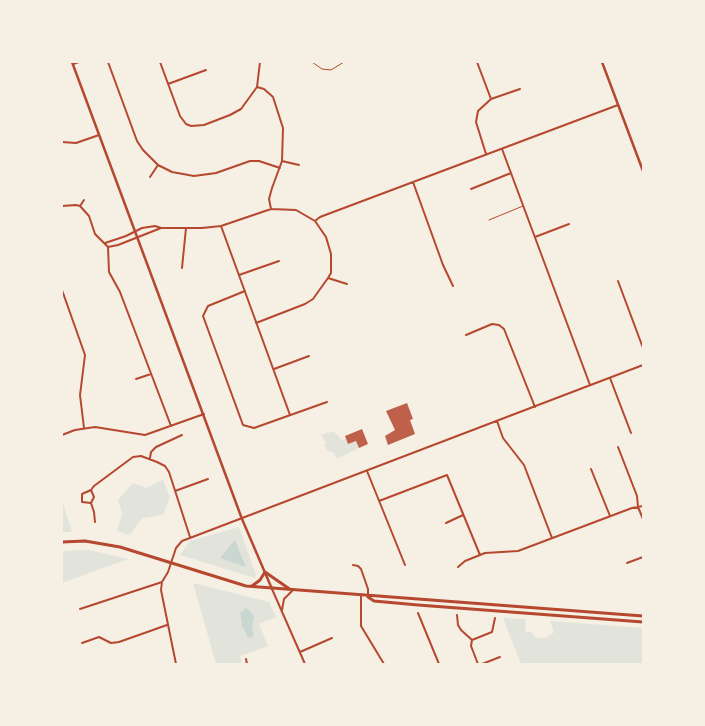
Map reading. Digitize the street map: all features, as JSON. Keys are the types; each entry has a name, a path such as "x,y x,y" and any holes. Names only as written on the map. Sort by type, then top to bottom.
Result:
{"main road":[{"path":"602,62 643,171"},
{"path":"72,63 242,519 272,589"},
{"path":"62,542 96,542 171,562 230,582 250,587 368,597 374,596 643,616"},
{"path":"250,587 260,580 265,572"},
{"path":"265,572 292,591"},
{"path":"368,597 374,601 643,622"}],"street":[{"path":"72,63 79,62"},
{"path":"108,62 138,141 143,150 158,164 172,172 194,176 216,173 250,161 259,161 280,168"},
{"path":"160,62 183,121 196,127 230,116 241,109 258,87 260,62"},
{"path":"477,62 491,99"},
{"path":"168,84 206,70"},
{"path":"258,87 264,89 273,97 283,128 282,161 269,199 271,209"},
{"path":"486,154 476,122 478,111 491,99 520,89"},
{"path":"315,221 320,217 618,105"},
{"path":"62,142 76,143 99,135"},
{"path":"502,149 590,386"},
{"path":"282,161 299,165"},
{"path":"150,177 158,164"},
{"path":"471,189 511,173"},
{"path":"413,182 443,265 453,286"},
{"path":"80,206 84,200"},
{"path":"62,206 80,206 89,216 96,234 108,247 109,272 120,292 171,426"},
{"path":"105,243 148,227 186,228 221,226 271,209 296,210 315,221 326,237 329,245 331,265 328,278 313,299 305,304 256,323"},
{"path":"535,237 569,224"},
{"path":"221,226 290,415"},
{"path":"108,247 161,228"},
{"path":"182,268 186,228"},
{"path":"239,275 279,261"},
{"path":"328,278 347,284"},
{"path":"618,281 643,348"},
{"path":"62,290 86,355 80,395 84,428"},
{"path":"245,291 208,306 204,312 203,320 241,421 247,428 254,428 327,402"},
{"path":"466,335 492,324 499,325 504,329 535,407"},
{"path":"274,369 309,356"},
{"path":"176,664 162,598 162,582 176,548 182,541 643,365"},
{"path":"136,379 151,374"},
{"path":"610,378 631,433"},
{"path":"62,435 84,428 106,428 145,435 204,414"},
{"path":"497,421 503,438 524,465 552,538"},
{"path":"150,458 151,452 156,447 182,435"},
{"path":"618,447 643,519"},
{"path":"91,502 82,502 82,496 85,492 91,490 94,486 133,457 150,458 165,466 169,472 190,537"},
{"path":"591,469 610,516"},
{"path":"367,471 405,564"},
{"path":"379,501 447,475 480,555"},
{"path":"175,491 208,479"},
{"path":"91,490 94,497 91,502 95,522"},
{"path":"458,567 464,561 480,555 493,552 512,553 610,516 643,506"},
{"path":"446,522 464,515"},
{"path":"628,563 643,557"},
{"path":"353,565 358,566 361,569 368,589 368,597"},
{"path":"80,609 162,582"},
{"path":"272,589 305,664"},
{"path":"282,612 284,599 292,591"},
{"path":"361,596 361,626 384,664"},
{"path":"418,613 439,664"},
{"path":"457,616 458,625 461,630 472,640 472,646 478,664"},
{"path":"472,640 492,632 495,618"},
{"path":"82,643 99,637 111,643 118,642 167,625"},
{"path":"300,652 332,638"},
{"path":"482,664 500,657"},
{"path":"246,659 247,664"}],"lane":[{"path":"489,220 523,206"}],"path":[{"path":"312,62 322,69 331,70 344,62"}],"shaded area":[{"path":"333,431 342,440 346,439 348,444 356,441 359,448 337,459 333,452 328,451 324,446 326,443 321,435"},
{"path":"163,480 170,497 163,515 142,518 130,535 117,531 122,514 118,500 133,483 146,488"},
{"path":"62,500 72,532 62,532"},
{"path":"239,527 256,575 255,578 180,555 190,541"},
{"path":"235,540 246,567 220,558"},
{"path":"89,550 128,559 62,583 62,551"},
{"path":"193,583 269,602 276,617 259,624 268,646 240,656 242,664 216,664"},
{"path":"246,608 254,617 252,627 254,635 251,638 248,637 242,626 240,613"},
{"path":"503,618 526,619 525,633 531,631 536,638 546,638 554,632 550,621 643,628 643,664 521,664"}],"building":[{"path":"407,403 413,419 410,420 415,434 388,445 385,436 395,430 386,411"},
{"path":"362,429 368,444 359,448 356,441 348,444 345,436"}]}
